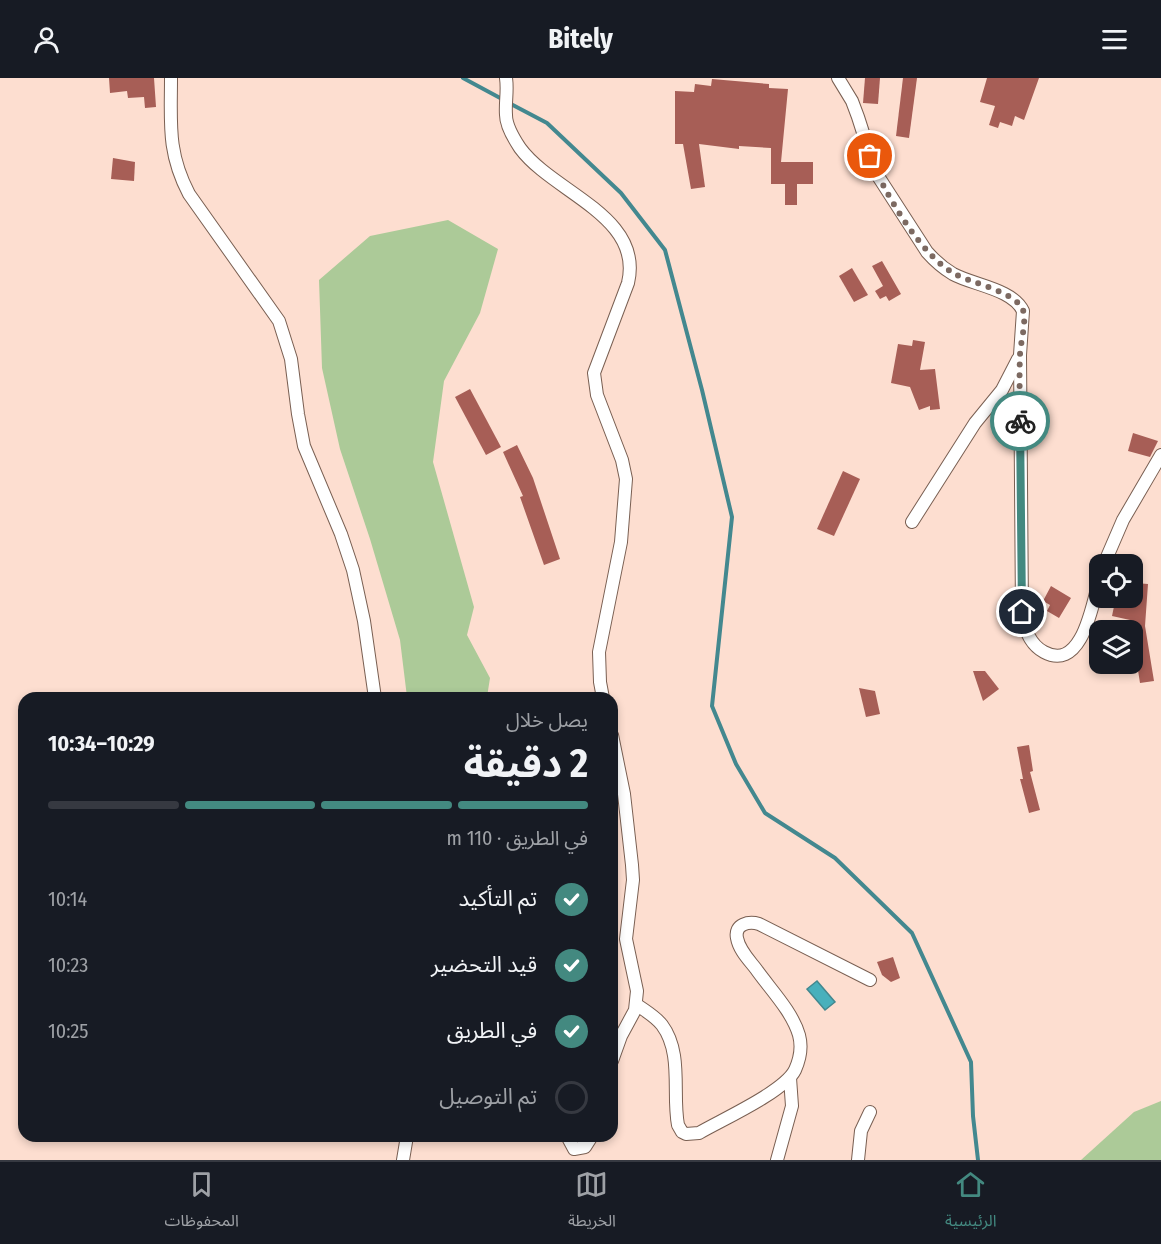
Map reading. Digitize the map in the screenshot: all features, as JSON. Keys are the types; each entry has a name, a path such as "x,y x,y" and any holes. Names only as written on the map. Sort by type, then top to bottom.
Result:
{"street":[{"path":"171,78 172,152 180,177 189,194 279,321 291,359 297,414 304,446 341,534 353,570 364,621 374,692"},
{"path":"506,78 506,116 520,148 543,171 607,220 627,245 629,255 631,269 628,283 594,373 597,395 622,460 626,478 621,542 599,652 602,692"},
{"path":"838,78 852,101 876,173 927,252 954,274 1009,297 1021,307 1024,316 1020,356 1022,612 1028,636 1044,652 1053,655 1067,653 1074,649 1083,635 1091,608"},
{"path":"912,522 975,423 1002,390 1020,356"},
{"path":"1108,554 1123,520 1161,455"},
{"path":"618,764 624,794 633,880 626,939 636,984 636,1004 618,1044"},
{"path":"777,1160 792,1106 790,1078 799,1057 799,1036 785,1010 740,947 736,933 739,928 748,923 759,924 870,980"},
{"path":"636,1004 660,1023 667,1032 673,1057 678,1125 686,1134 699,1133 773,1091 790,1078"},
{"path":"858,1160 861,1131 870,1112"},
{"path":"403,1160 406,1142"},
{"path":"575,1155 588,1142"}],"green space":[{"path":"448,220 498,249 480,313 444,381 433,462 474,607 467,635 490,678 488,692 406,692 400,640 340,449 322,368 319,280 370,236"},
{"path":"1161,1101 1161,1160 1081,1160 1134,1112"}],"water":[{"path":"817,981 835,1002 825,1010 807,989"}],"building":[{"path":"109,78 154,78 156,107 145,108 144,97 128,98 127,91 110,93"},
{"path":"865,78 880,78 878,104 863,103"},
{"path":"903,78 917,78 909,138 896,136"},
{"path":"987,78 1039,78 1024,120 1015,116 1012,126 1000,122 998,128 989,125 995,106 980,102"},
{"path":"712,79 769,84 769,88 788,89 781,162 813,162 813,184 797,184 797,205 785,205 785,184 771,184 771,148 739,146 739,149 699,144 705,187 691,189 683,144 675,144 675,91 694,92 695,84 711,86"},
{"path":"113,158 135,162 134,181 111,179"},
{"path":"882,261 901,294 889,301 886,296 880,299 875,291 883,286 872,266"},
{"path":"852,268 868,295 854,302 839,276"},
{"path":"913,340 925,342 920,370 935,369 940,409 930,410 930,406 919,410 910,387 891,383 898,344 912,346"},
{"path":"470,389 501,447 486,455 455,397"},
{"path":"1133,433 1158,441 1150,457 1128,451"},
{"path":"517,445 533,478 560,559 544,565 520,497 523,496 503,452"},
{"path":"843,471 860,479 834,536 817,529"},
{"path":"1143,584 1148,584 1145,626 1154,681 1140,683 1139,674 1143,674 1143,620 1112,616 1114,608 1143,608"},
{"path":"1051,586 1071,598 1059,618 1047,611 1050,605 1043,601"},
{"path":"973,671 985,671 999,689 983,701"},
{"path":"859,688 875,691 880,714 866,717"},
{"path":"1029,745 1033,771 1030,772 1040,810 1029,813 1020,779 1023,779 1017,747"},
{"path":"893,957 900,978 891,982 882,975 877,962"}],"waterway":[{"path":"463,78 502,99"},
{"path":"509,103 547,123 621,193 665,250 702,390 732,517 712,706 736,764 765,813 835,858 912,933 971,1062 973,1116 978,1160"}],"way so far":[{"path":"870,156 886,191 927,252 954,274 1014,299 1021,307 1024,316 1020,356 1020,421"}],"route":[{"path":"1020,421 1022,612"}]}
